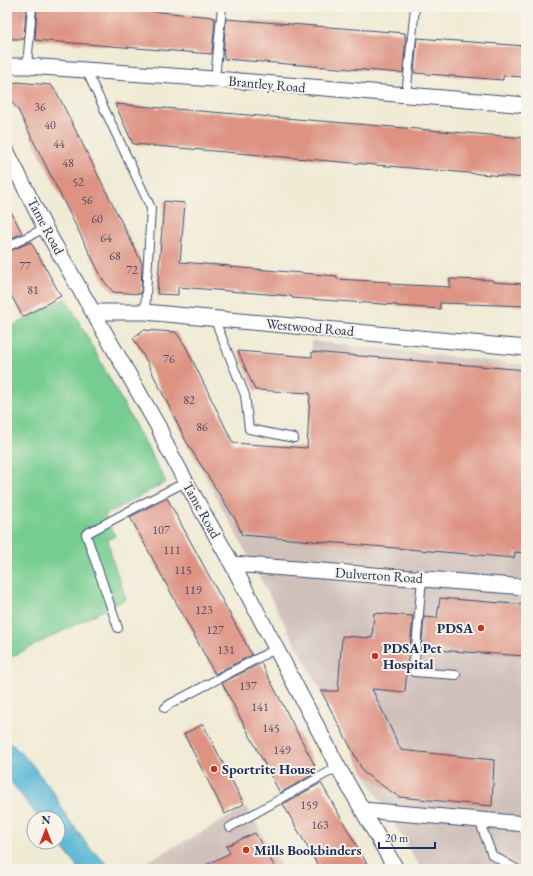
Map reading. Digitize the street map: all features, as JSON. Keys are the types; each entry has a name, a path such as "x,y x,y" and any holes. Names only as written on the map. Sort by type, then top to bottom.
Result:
{"street":[{"name":"Brantley Road","path":"7,66 27,66 215,79 526,105"},
{"name":"Tame Road","path":"7,152 45,228 158,428 277,648 338,767 396,869"},
{"name":"Westwood Road","path":"93,312 145,312 526,348"},
{"name":"Dulverton Road","path":"232,564 526,586"},
{"path":"363,810 526,824"}],"lane":[{"path":"27,66 32,7"},
{"path":"215,79 222,7"},
{"path":"406,96 415,7"},
{"path":"86,70 151,208 145,312"},
{"path":"7,246 45,228"},
{"path":"214,318 245,394 249,429 294,438"},
{"path":"118,628 86,534 186,482"},
{"path":"422,578 414,672 456,676"},
{"path":"165,708 277,648"},
{"path":"230,827 338,767"},
{"path":"479,820 492,855 516,869"}],"shaded area":[{"path":"311,341 526,365 526,869 421,869 364,773 187,443 244,444 307,448 312,352"},
{"path":"247,807 282,869 143,869 139,866"}],"green space":[{"path":"66,298 166,482 105,515 115,536 108,540 112,559 126,599 7,659 7,329"}],"water":[{"path":"7,739 29,761 54,793 63,810 33,810 7,777"},
{"path":"66,815 88,846 111,869 79,869 64,850 66,850"}],"building":[{"path":"7,7 26,7 24,39 7,39"},
{"path":"37,7 106,7 213,17 215,18 212,54 35,40"},
{"path":"226,19 405,33 406,37 403,72 224,59"},
{"path":"417,38 526,46 526,77 503,76 503,80 414,73"},
{"path":"16,82 51,85 57,93 142,263 141,294 113,292 103,280 18,110 7,96 7,91"},
{"path":"115,104 526,138 526,178 133,144"},
{"path":"164,201 185,203 180,262 337,276 337,279 390,282 389,284 450,287 450,279 493,280 493,282 526,284 526,306 440,303 440,309 292,298 292,296 178,287 178,295 157,294"},
{"path":"7,204 22,233 7,241"},
{"path":"31,242 61,296 23,317 7,288 7,252"},
{"path":"143,330 176,332 186,347 233,443 307,448 310,393 255,390 238,351 312,357 312,352 526,370 526,553 515,552 514,558 242,535 237,522 187,443 147,362 133,338"},
{"path":"167,498 252,655 215,674 130,517"},
{"name":"PDSA","path":"440,598 526,605 526,656 421,649 424,617 437,618"},
{"path":"374,613 413,616 405,692 372,689 401,750 494,760 492,806 399,797 364,773 321,691 338,691 342,636 372,638"},
{"path":"261,663 315,766 313,767 316,773 280,793 222,683"},
{"name":"Sportrite House","path":"203,724 244,804 225,814 184,734"},
{"path":"321,783 370,869 320,869 313,857 283,804"},
{"name":"Mills Bookbinders","path":"255,833 276,869 198,869 230,853 226,846"}],"place":[{"name":"PDSA","path":"481,628"},
{"name":"PDSA Pet Hospital","path":"375,656"},
{"name":"Sportrite House","path":"214,769"},
{"name":"Mills Bookbinders","path":"246,850"}]}
